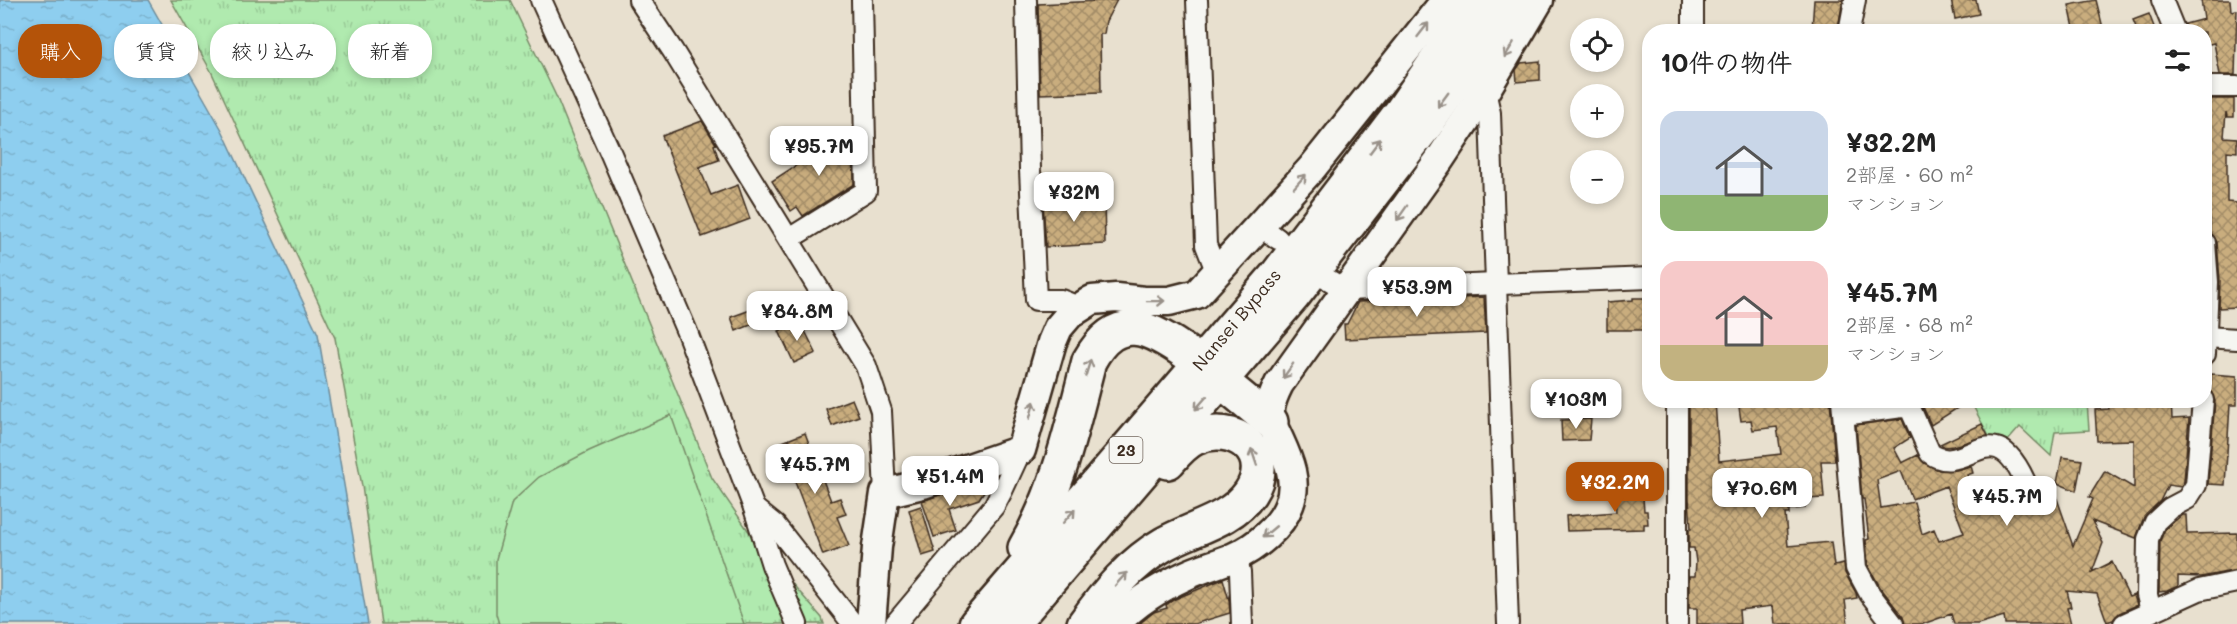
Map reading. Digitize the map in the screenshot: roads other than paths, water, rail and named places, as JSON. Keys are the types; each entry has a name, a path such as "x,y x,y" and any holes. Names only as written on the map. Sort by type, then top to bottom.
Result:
{"highway":[{"name":"Nansei Bypass","path":"976,624 1276,276 1401,112 1478,0"},
{"name":"Nansei Bypass","path":"1012,624 1294,295 1425,124 1512,0"},
{"path":"964,624 974,609 1022,554 1034,532 1062,466 1089,361 1095,350 1113,332 1131,327 1149,330 1188,354"},
{"path":"1232,390 1271,422"},
{"path":"1027,624 1181,448 1196,438 1214,433 1233,434 1250,445 1257,463 1257,474 1249,495 1230,511 1165,543 1145,556 1119,581 1084,624"}],"main road":[{"path":"870,624 875,558 885,494 923,484 1021,450 1052,342 1058,328 1079,307 1092,300 1106,298 1144,302 1183,299 1197,294 1217,273 1269,232 1312,168 1446,0"},
{"path":"1116,624 1125,613 1154,592 1189,574 1236,556 1277,525 1290,504 1293,480 1289,460 1271,422 1269,411 1272,398 1338,285 1421,186 1485,91 1539,0"}],"street":[{"path":"541,0 611,154 687,332 796,624"},
{"path":"639,0 673,51 866,366 881,411 885,494"},
{"path":"789,239 866,191 862,0"},
{"path":"1026,0 1036,300 1061,300 1079,307"},
{"path":"1197,0 1206,245 1217,273"},
{"path":"1693,24 1694,0"},
{"path":"1851,24 1855,0"},
{"path":"2162,0 2172,24"},
{"path":"2212,87 2237,87"},
{"path":"1485,91 1490,113 1508,624"},
{"path":"1338,285 1642,278"},
{"path":"2212,344 2237,339"},
{"path":"1677,408 1677,624"},
{"path":"1843,408 1857,568 1870,594 1893,624"},
{"path":"1910,408 1930,453 1950,460 1983,447 1999,448 2020,471 2028,489 2033,492"},
{"path":"2151,611 2147,595 2148,539 2155,522 2170,508 2187,499 2196,485 2202,408"},
{"path":"896,624 994,506 1021,450"},
{"path":"754,508 775,525 853,624"},
{"path":"1236,556 1240,572 1242,624"},
{"path":"2124,624 2199,590 2237,582"}],"water":[{"path":"0,0 148,0 162,24 114,24 114,78 192,78 222,130 318,334 368,624 0,624"}]}
